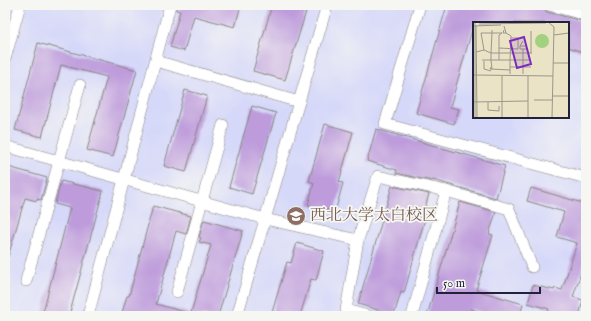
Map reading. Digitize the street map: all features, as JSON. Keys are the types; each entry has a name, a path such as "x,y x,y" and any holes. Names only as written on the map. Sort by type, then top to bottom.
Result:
{"street":[{"path":"5,59 10,24 20,5"},
{"path":"88,316 170,5"},
{"path":"237,316 327,5"},
{"path":"420,5 385,124 586,178"},
{"path":"549,5 586,15"},
{"path":"156,61 299,102"},
{"path":"26,281 80,85"},
{"path":"177,292 224,125"},
{"path":"5,146 265,219 358,240"},
{"path":"368,316 346,310 358,240 378,176 446,191 509,209 532,267"},
{"path":"412,316 446,191"}],"shaded area":[{"name":"西北大学太白校区","path":"5,5 586,5 586,316 5,316"}],"building":[{"path":"177,5 241,5 235,27 194,16 184,51 170,47 180,11 176,10"},
{"path":"272,5 308,5 285,80 253,71"},
{"path":"447,5 535,5 542,7 547,12 586,22 586,53 569,47 569,22 473,22 450,107 459,109 454,124 416,113"},
{"path":"38,43 137,70 113,157 87,150 107,77 61,65 42,137 15,130"},
{"path":"185,90 207,96 186,172 164,166"},
{"path":"252,106 276,113 252,194 229,187"},
{"path":"325,124 353,132 339,182 343,183 335,212 308,205 314,183 309,181"},
{"path":"376,129 505,166 496,198 433,180 396,173 397,170 367,161"},
{"path":"5,166 47,178 41,200 37,199 37,201 25,198 8,257 5,257"},
{"path":"61,181 103,191 69,316 42,316 70,208 55,204"},
{"path":"392,186 429,194 423,215 426,215 404,293 401,292 394,315 358,304"},
{"path":"531,188 586,204 586,258 573,297 583,300 579,316 547,316 549,309 528,303 533,285 554,290 555,288 562,290 577,243 557,237 564,212 527,201"},
{"path":"460,202 496,212 489,234 493,235 476,290 523,304 520,316 495,316 471,309 470,312 467,311 466,316 427,316"},
{"path":"153,206 191,216 186,234 176,231 156,304 188,313 188,316 121,316 127,296 129,296"},
{"path":"204,220 243,231 218,316 190,316 211,245 199,242"},
{"path":"297,243 324,251 316,280 311,279 300,316 271,316 287,262 291,263"}],"place":[{"name":"西北大学太白校区","path":"296,216"}]}
